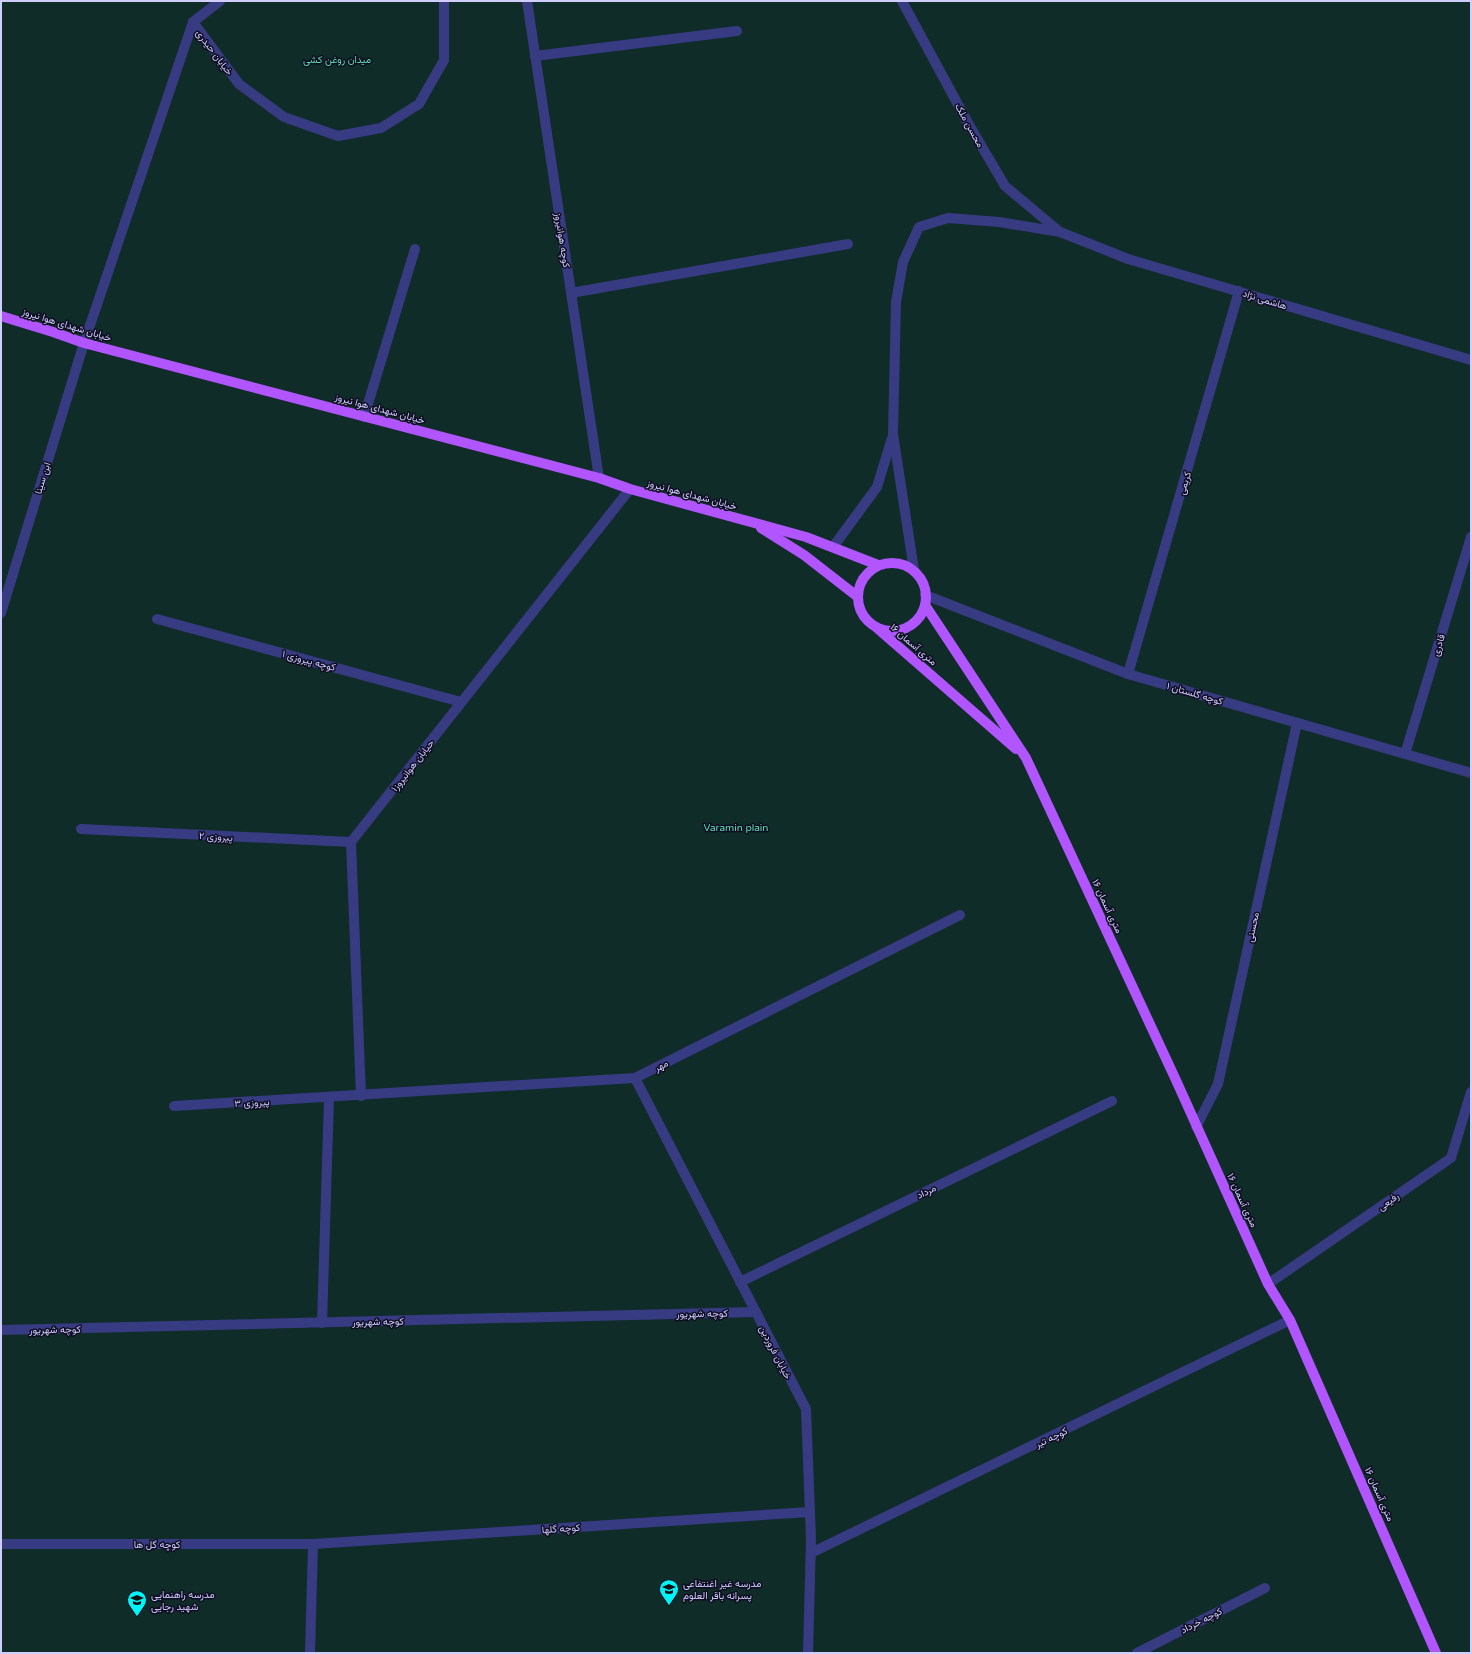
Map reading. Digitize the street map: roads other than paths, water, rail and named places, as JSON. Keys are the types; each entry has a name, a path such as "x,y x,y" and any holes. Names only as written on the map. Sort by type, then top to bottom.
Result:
{"main road":[{"name":"خیابان شهدای هوا نیروز","path":"1,316 84,343 599,478 630,489 806,537 878,565"},
{"name":"خیابان شهدای هوا نیروز","path":"753,523 804,555 858,597"},
{"path":"897,562 914,570 925,586 925,600 915,623 896,631 876,628 863,615 858,597 863,577 878,565 897,562"},
{"name":"۱۶ متری آسمان","path":"925,600 1026,758 1175,1078 1268,1284 1290,1320 1436,1653"},
{"name":"۱۶ متری آسمان","path":"876,628 1026,758"}],"street":[{"path":"193,22 220,1"},
{"name":"خیابان حیدری","path":"193,22 239,84 284,117 338,136 381,128 419,104 444,60 444,1"},
{"name":"کوچه هوانیروز","path":"527,1 599,478"},
{"name":"محسن ملک","path":"902,1 968,123 1005,186 1060,232"},
{"name":"خیابان حیدری","path":"84,343 193,22"},
{"path":"535,56 737,31"},
{"path":"914,570 894,434 896,302 903,262 920,227 948,218 999,222 1060,232"},
{"name":"هاشمی نژاد","path":"1060,232 1128,259 1471,360"},
{"path":"571,293 848,244"},
{"path":"364,417 415,249"},
{"name":"کریمی","path":"1128,674 1239,291"},
{"name":"ابن سینا","path":"1,612 84,343"},
{"path":"833,547 877,487 894,434"},
{"name":"حیابان هوانیروز۱","path":"351,842 630,489"},
{"name":"قادری","path":"1405,754 1471,537"},
{"name":"کوچه گلستان ۱","path":"925,600 1128,674 1471,773"},
{"name":"کوچه پیروزی ۱","path":"157,619 462,702"},
{"name":"محسنی","path":"1196,1127 1218,1084 1297,723"},
{"name":"پیروزی ۲","path":"80,829 351,842"},
{"path":"351,842 361,1096"},
{"name":"مهر","path":"329,1098 636,1078 960,914"},
{"name":"خیابان فروردین","path":"636,1078 806,1409 811,1553 808,1653"},
{"name":"رفیعی","path":"1268,1284 1451,1158 1471,1092"},
{"path":"322,1323 329,1098"},
{"name":"پیروزی ۳","path":"174,1106 329,1098"},
{"name":"مرداد","path":"740,1282 1112,1101"},
{"path":"1463,1118 1471,1126"},
{"name":"کوچه شهریور","path":"1,1330 756,1312"},
{"name":"کوچه تیر","path":"811,1553 1290,1320"},
{"name":"کوچه گلها","path":"312,1544 810,1512"},
{"name":"کوچه گل ها","path":"1,1544 312,1544"},
{"path":"310,1653 312,1544"},
{"name":"کوچه خرداد","path":"1137,1653 1265,1588"}],"place":[{"name":"مدرسه غیر اغنتفاعی پسرانه باقر العلوم","path":"669,1606"},
{"name":"مدرسه راهنمایی شهید رجایی","path":"137,1617"}],"park label":[{"name":"میدان روغن کشی","path":"337,59"},
{"name":"Varamin plain","path":"736,827"}]}
